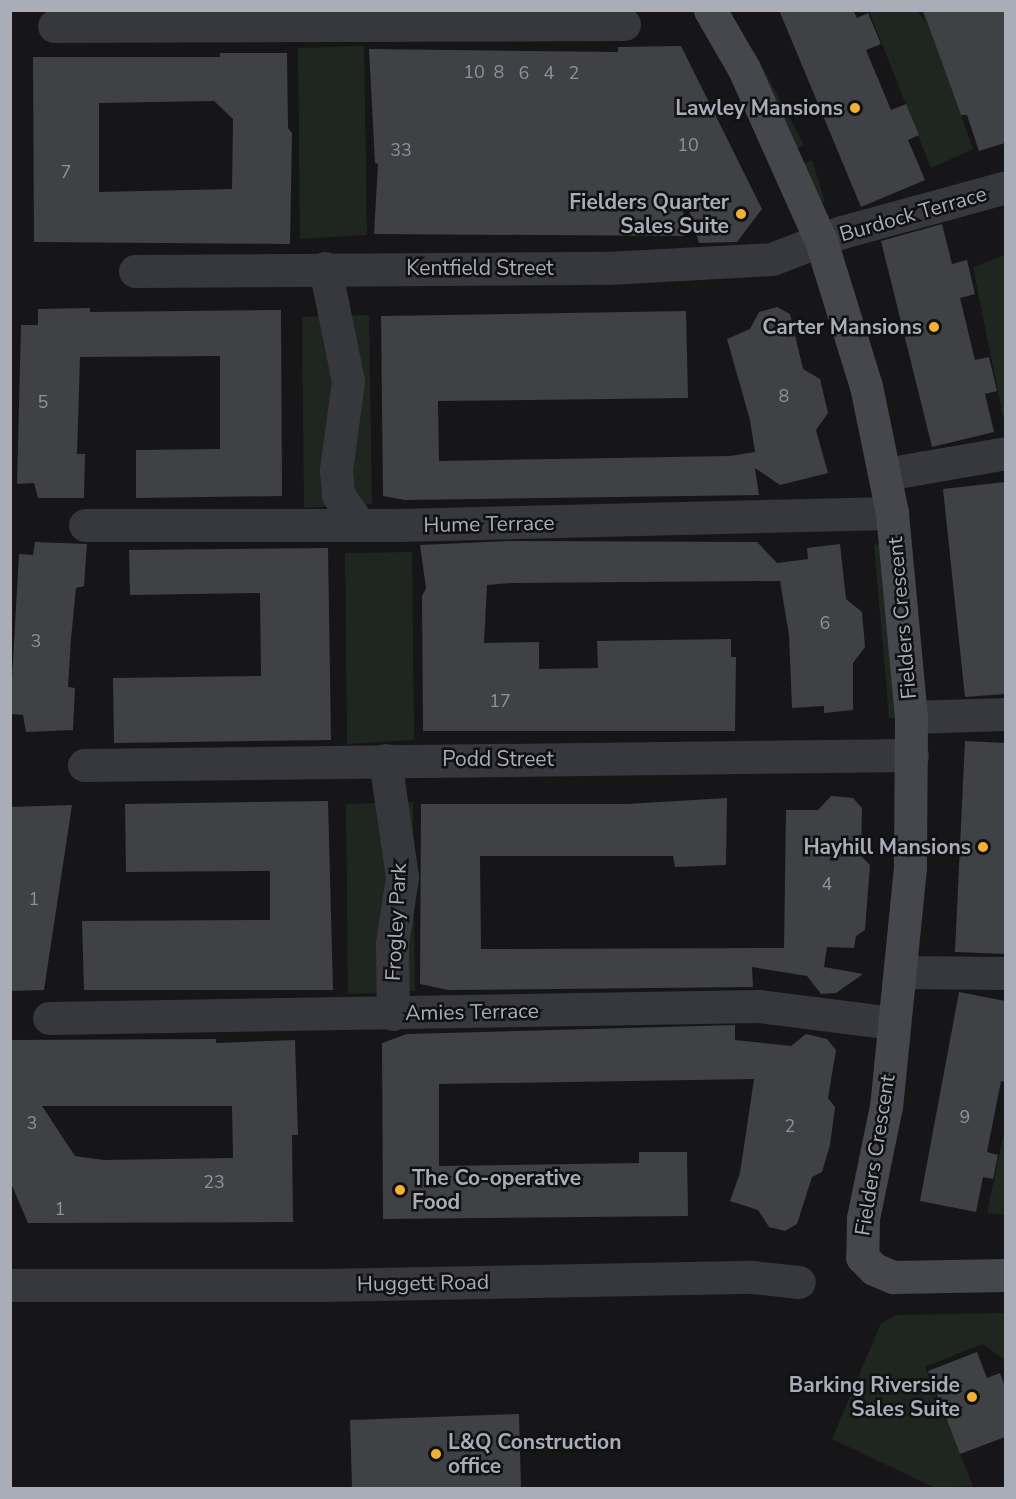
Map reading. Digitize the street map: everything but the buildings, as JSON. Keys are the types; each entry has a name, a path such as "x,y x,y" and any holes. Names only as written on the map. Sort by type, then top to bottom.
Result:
{"street":[{"name":"Fielders Crescent","path":"710,10 749,79 831,237 866,386 899,472 878,515 925,716 912,755 910,867 916,971 880,1022 886,1106 863,1218 862,1257 874,1269 893,1277 1005,1275"},
{"path":"54,26 316,17 624,24"},
{"name":"Burdock Terrace","path":"831,237 1005,187"},
{"name":"Kentfield Street","path":"135,271 608,267 743,261 790,255 831,237"},
{"path":"325,268 348,381 336,470 338,495 359,524"},
{"path":"899,472 1005,453"},
{"name":"Hume Terrace","path":"85,525 359,524 878,515"},
{"path":"925,716 1005,714"},
{"name":"Podd Street","path":"84,765 912,755"},
{"name":"Frogley Park","path":"385,760 402,877 392,943 393,1014"},
{"path":"916,971 1005,973"},
{"name":"Amies Terrace","path":"49,1018 393,1014 759,1006 880,1022"},
{"name":"Huggett Road","path":"10,1285 322,1285 752,1277 799,1282"}],"shaded area":[{"path":"869,11 917,11 926,22 921,11 1005,11 1005,101 961,115 973,149 931,168"},
{"path":"364,46 367,235 300,239 298,48"},
{"path":"754,51 804,145 794,150 744,57"},
{"path":"812,160 825,201 816,204 803,164"},
{"path":"1005,255 1006,416 1003,417 973,267"},
{"path":"369,315 372,504 304,508 302,317"},
{"path":"879,544 895,718 889,718 874,545"},
{"path":"412,552 414,740 347,744 345,553"},
{"path":"413,802 415,991 348,994 346,804"},
{"path":"1005,1127 1005,1215 987,1213"},
{"path":"1005,1313 1005,1360 983,1344 925,1367 973,1486 935,1488 832,1439 881,1323 897,1315"}],"place":[{"name":"Lawley Mansions","path":"855,108"},
{"name":"Fielders Quarter Sales Suite","path":"741,214"},
{"name":"Carter Mansions","path":"934,327"},
{"name":"Hayhill Mansions","path":"983,847"},
{"name":"The Co-operative Food","path":"400,1190"},
{"name":"Barking Riverside Sales Suite","path":"972,1397"},
{"name":"L&Q Construction office","path":"436,1454"}]}
